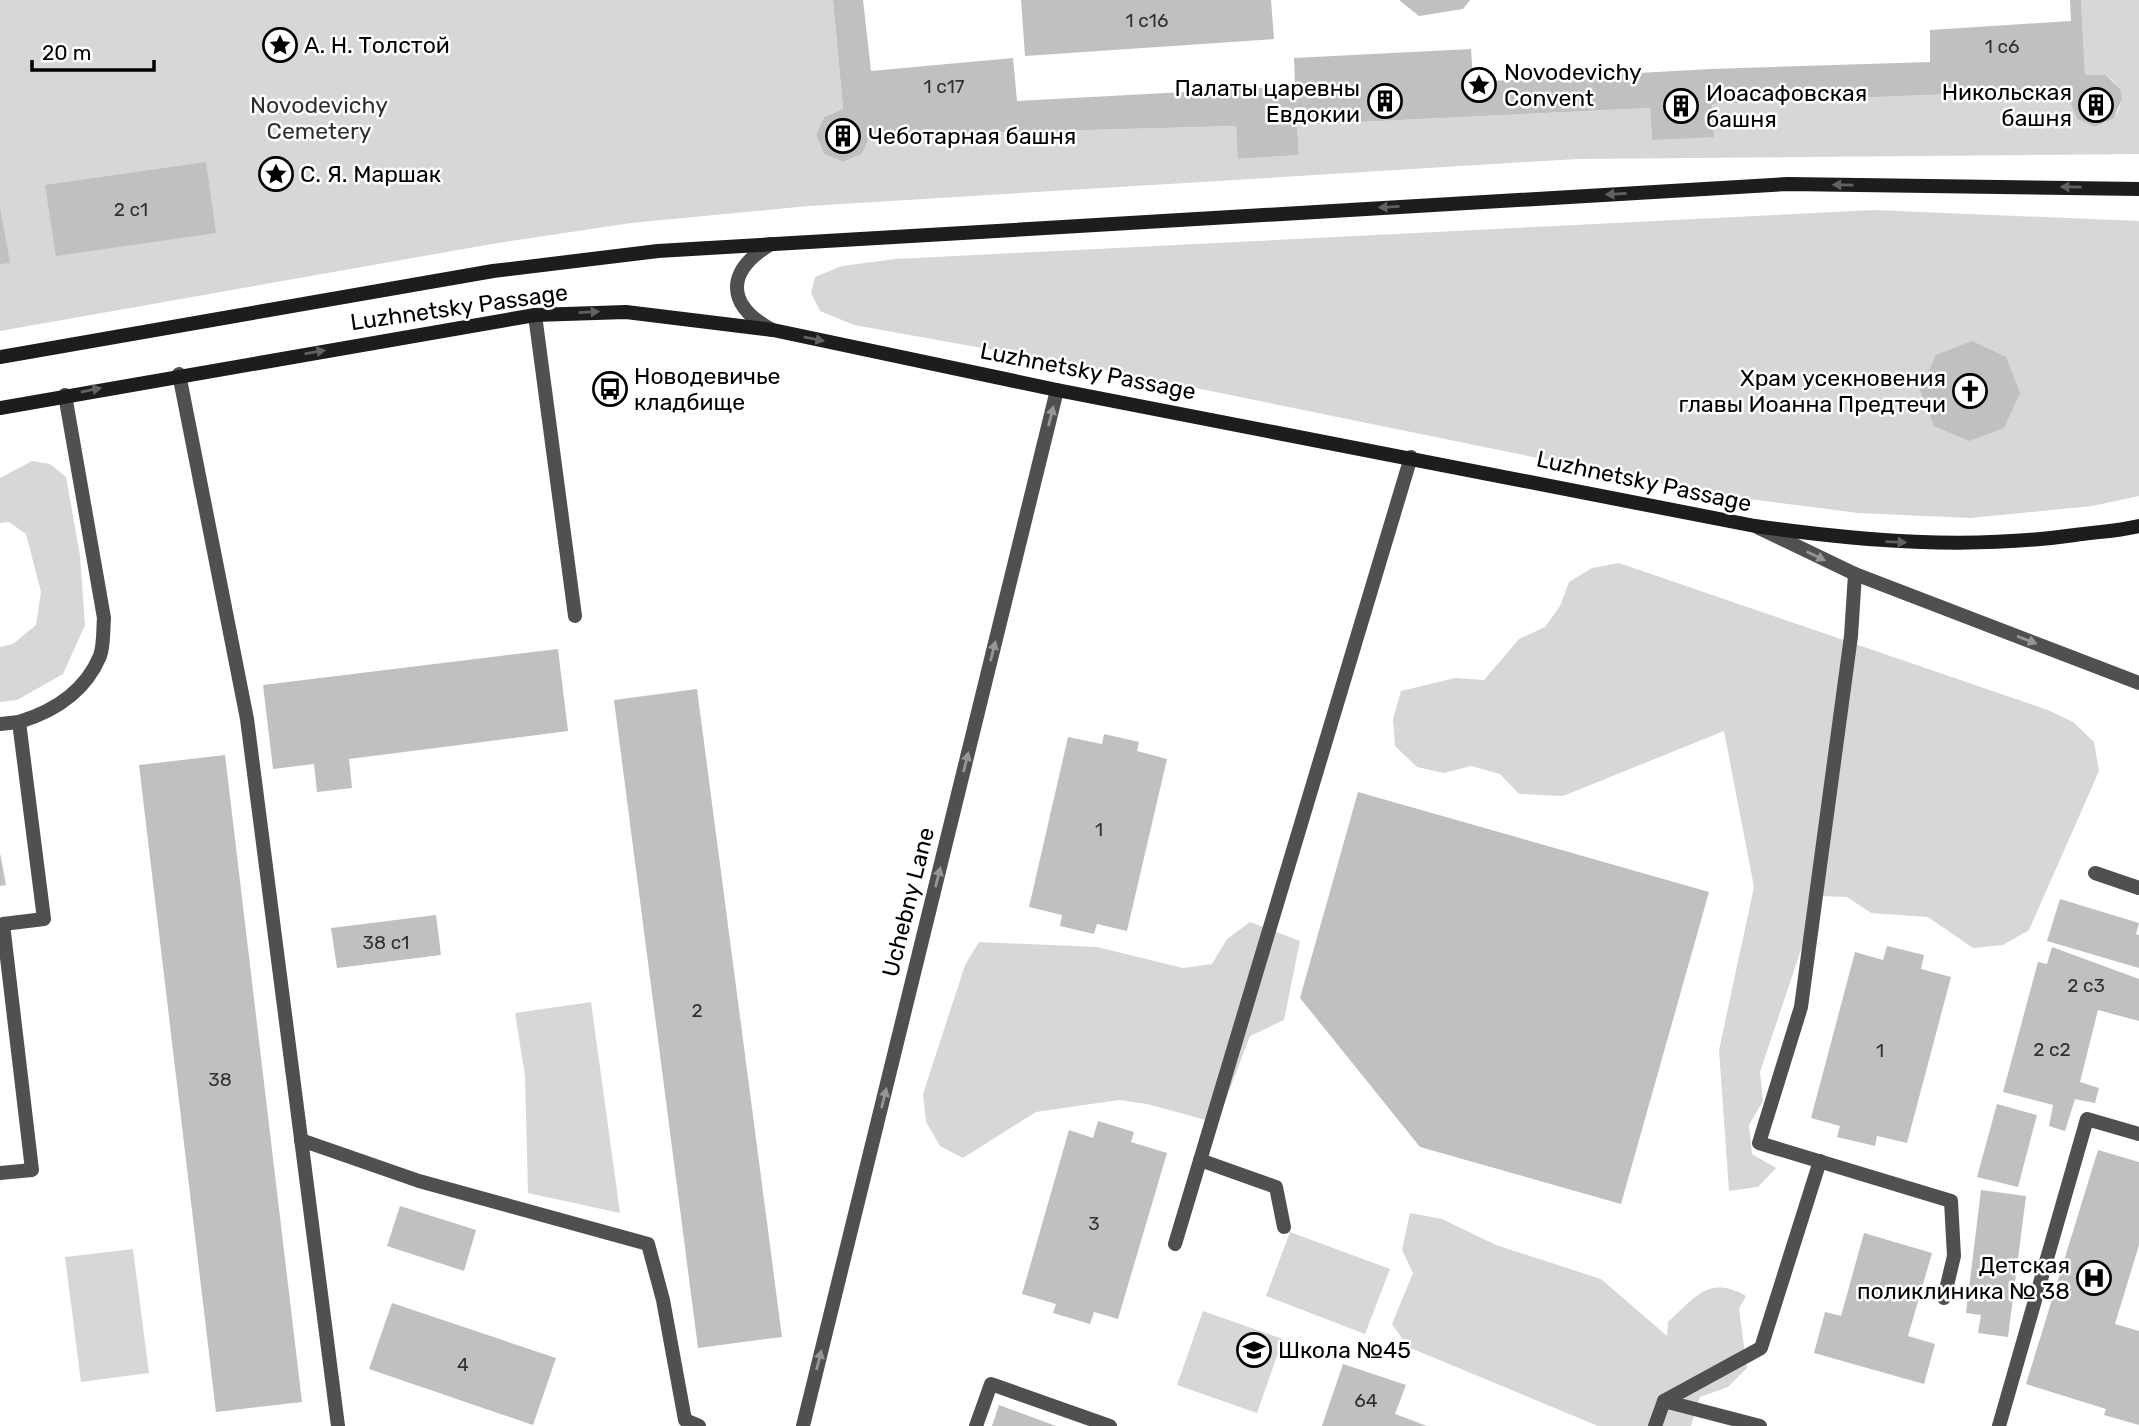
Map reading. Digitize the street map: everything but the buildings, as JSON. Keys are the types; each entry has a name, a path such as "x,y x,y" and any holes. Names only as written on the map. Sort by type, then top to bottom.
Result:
{"main road":[{"name":"Luzhnetsky Passage","path":"0,357 493,271 658,251 1788,184 2139,189"},
{"name":"Luzhnetsky Passage","path":"0,408 179,374 535,315 626,312 773,330 1057,390 1755,526"},
{"path":"1755,526 1859,540 1958,544 2050,538 2139,526"}],"street":[{"path":"771,244 746,262 737,279 737,295 744,310 773,330"},
{"path":"535,315 575,616"},
{"path":"179,374 247,719 338,1426"},
{"name":"Uchebny Lane","path":"803,1426 1057,390"},
{"path":"0,724 42,715 67,701 85,681 101,654 104,618 65,395"},
{"path":"1175,1244 1411,457"},
{"name":"Luzhnetsky Passage","path":"1755,526 1855,574 2139,683"},
{"path":"1855,574 1851,636 1801,1007 1759,1143 1951,1201 1954,1255 1944,1298"},
{"path":"0,1173 32,1170 3,924 44,919 19,722"},
{"path":"2095,873 2139,888"},
{"path":"1999,1426 2087,1119 2139,1134"},
{"path":"301,1140 419,1181 648,1244 663,1300 685,1420 699,1426"},
{"path":"1200,1160 1276,1187 1284,1227"},
{"path":"1655,1426 1664,1401 1761,1348 1819,1161"},
{"path":"976,1426 990,1384 1110,1426"},
{"path":"1664,1401 1760,1426"}],"green space":[{"name":"Novodevichy Cemetery","path":"0,0 833,0 843,109 824,117 816,135 824,154 843,162 862,154 870,136 1236,126 1239,159 1299,155 1297,125 1650,108 1652,139 1714,136 1712,104 2071,89 2069,100 2077,119 2095,127 2114,118 2121,100 2116,84 2106,75 2085,75 2081,0 2139,0 2139,154 1577,159 808,206 631,223 492,244 0,331"},
{"path":"1874,210 2139,221 2139,496 2092,506 1970,518 1858,513 1719,495 1137,376 854,325 820,311 811,293 815,277 842,266 895,259"},
{"path":"32,461 50,464 66,477 80,556 85,625 63,674 17,700 0,702 0,647 13,644 36,625 41,592 26,534 9,522 0,523 0,478"},
{"path":"1619,563 2048,710 2073,722 2094,742 2099,771 2029,930 2003,945 1973,948 1928,917 1871,913 1847,897 1819,896 1760,1072 1763,1101 1749,1125 1752,1154 1776,1168 1758,1187 1729,1191 1719,1050 1754,887 1724,731 1563,796 1519,794 1500,774 1471,766 1444,773 1417,767 1395,746 1393,719 1401,691 1455,678 1484,680 1519,639 1545,627 1560,606 1569,582 1592,568"},
{"path":"1250,922 1300,941 1284,1020 1250,1036 1217,1123 1147,1104 1119,1100 1036,1112 963,1158 940,1146 926,1122 923,1094 965,965 979,942 1097,947 1183,968 1212,964 1227,939"},
{"path":"591,1002 620,1213 528,1193 525,1076 515,1013"},
{"path":"1410,1213 1442,1219 1496,1245 1601,1279 1667,1336 1668,1322 1695,1297 1712,1288 1733,1290 1746,1296 1739,1309 1747,1368 1728,1387 1700,1397 1691,1426 1598,1426 1408,1347 1392,1324 1413,1273 1402,1250"},
{"path":"1290,1232 1390,1269 1365,1334 1266,1296"},
{"path":"133,1249 149,1373 81,1382 65,1257"},
{"path":"1203,1311 1283,1339 1257,1413 1177,1385"}],"place":[{"name":"А. Н. Толстой","path":"280,45"},
{"name":"Novodevichy Convent","path":"1479,85"},
{"name":"Палаты царевны Евдокии","path":"1385,101"},
{"name":"Никольская башня","path":"2096,105"},
{"name":"Иоасафовская башня","path":"1681,106"},
{"name":"Чеботарная башня","path":"843,136"},
{"name":"С. Я. Маршак","path":"276,174"},
{"name":"Новодевичье кладбище","path":"610,389"},
{"name":"Храм усекновения главы Иоанна Предтечи","path":"1970,391"},
{"name":"Детская поликлиника № 38","path":"2094,1278"},
{"name":"Школа №45","path":"1254,1350"}]}
